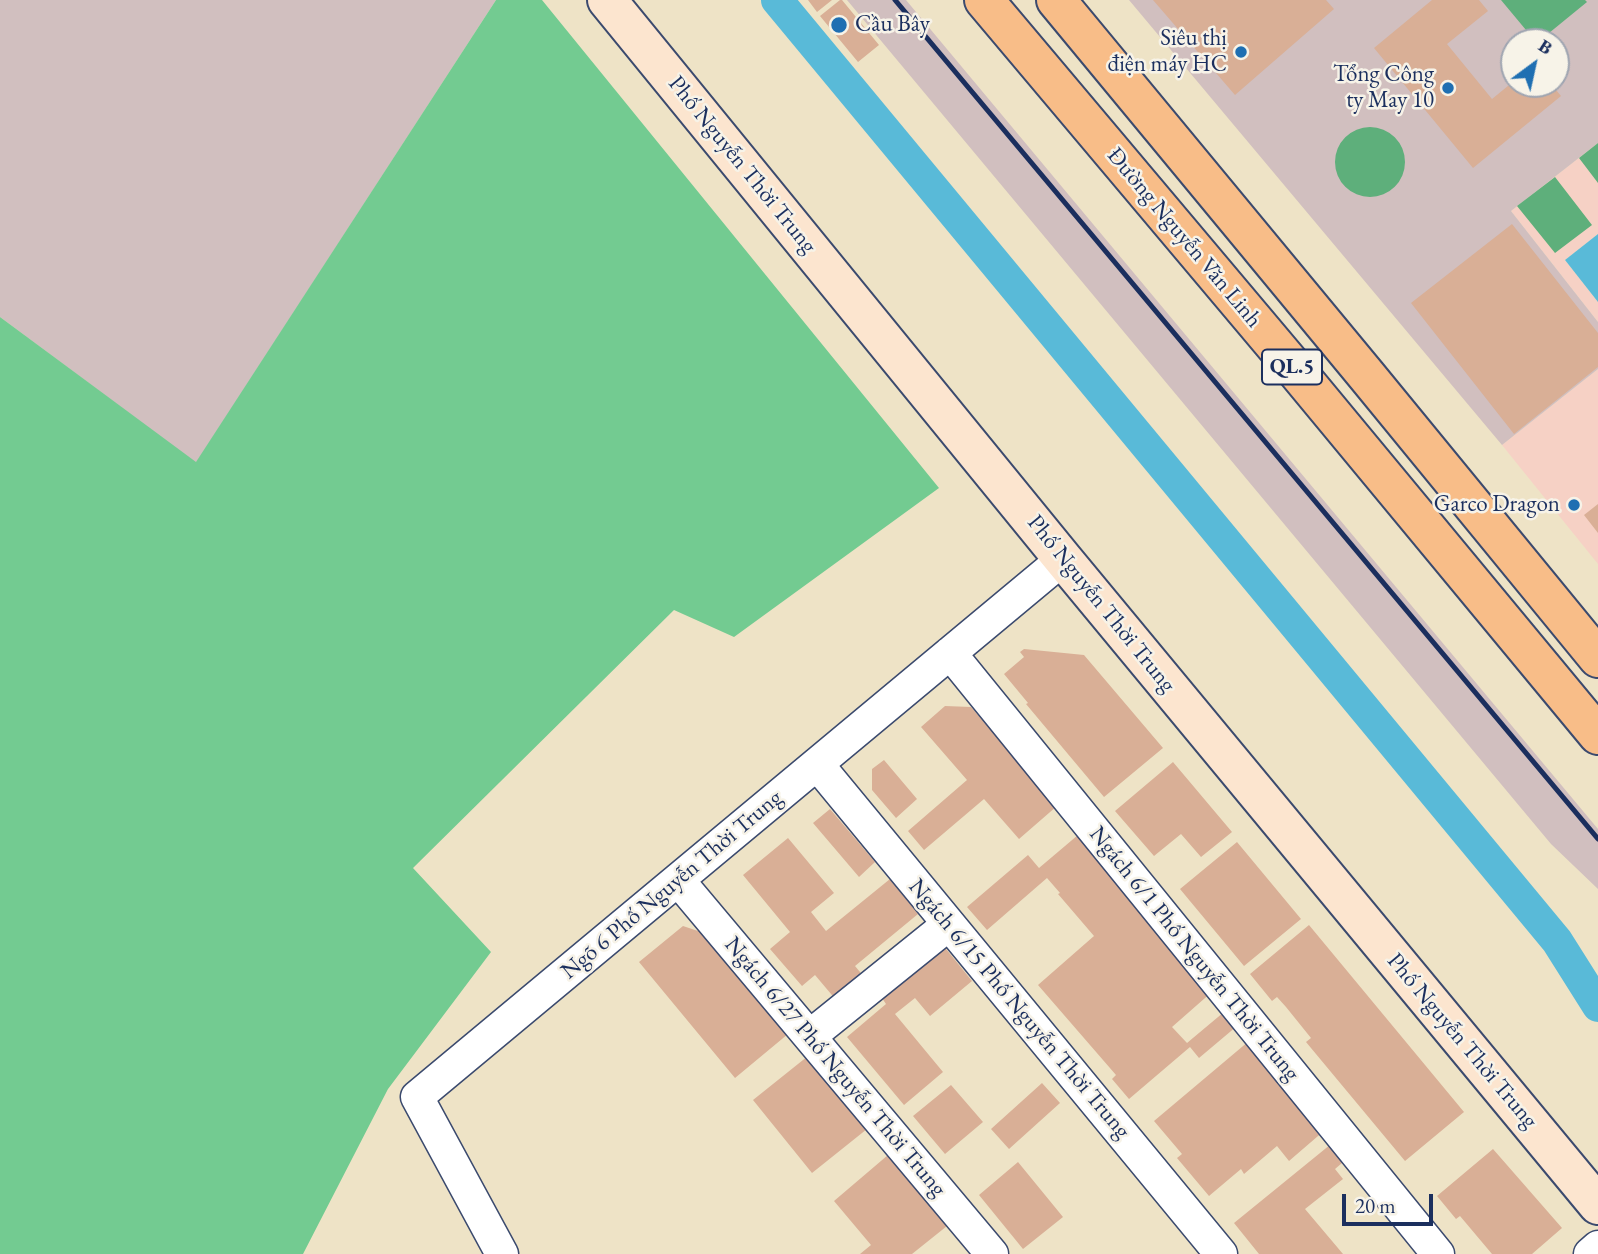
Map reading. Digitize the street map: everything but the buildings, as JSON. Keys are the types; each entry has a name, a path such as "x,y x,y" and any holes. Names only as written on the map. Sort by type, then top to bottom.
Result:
{"highway":[{"name":"Đường Nguyễn Văn Linh","path":"984,0 1598,735"},
{"name":"QL.5","path":"1056,0 1333,334 1592,639"},
{"path":"1294,368 1333,334"}],"street":[{"name":"Phố Nguyễn Thời Trung","path":"607,0 1063,559 1598,1205"},
{"name":"Ngõ 6 Phố Nguyễn Thời Trung","path":"502,1254 417,1097 1063,559"},
{"name":"Ngách 6/1 Phố Nguyễn Thời Trung","path":"950,653 1438,1254"},
{"name":"Ngách 6/15 Phố Nguyễn Thời Trung","path":"817,764 1221,1254"},
{"name":"Ngách 6/27 Phố Nguyễn Thời Trung","path":"678,880 992,1254"},
{"path":"810,1036 949,924"},
{"path":"1590,1254 1598,1247"}],"shaded area":[{"path":"0,0 496,0 196,463 0,317"},
{"path":"847,0 906,0 1598,829 1598,889 1551,844"},
{"name":"Tổng Công ty May 10","path":"1129,0 1598,0 1598,143 1511,211 1598,322 1598,369 1502,445"},
{"path":"1598,143 1598,234 1565,260 1598,302 1598,322 1511,211"},
{"name":"Garco Dragon","path":"1598,369 1598,564 1502,445"}],"green space":[{"path":"496,0 542,0 939,488 734,637 674,610 413,868 491,952 388,1089 303,1254 0,1254 0,317 196,462"},
{"path":"1501,0 1587,2 1555,28 1524,28"},
{"path":"1370,127 1395,137 1405,162 1395,187 1370,197 1345,187 1335,162 1345,137"},
{"path":"1598,143 1598,183 1579,158"},
{"path":"1555,177 1592,225 1555,253 1517,206"}],"water":[{"path":"1598,234 1598,302 1565,260"}],"waterway":[{"path":"777,0 1557,941 1598,1006"}],"railway":[{"path":"895,0 1598,839"}],"place":[{"name":"Cầu Bây","path":"839,25"},
{"name":"Siêu thị điện máy HC","path":"1241,52"},
{"name":"Tổng Công ty May 10","path":"1448,88"},
{"name":"Garco Dragon","path":"1574,505"}]}
